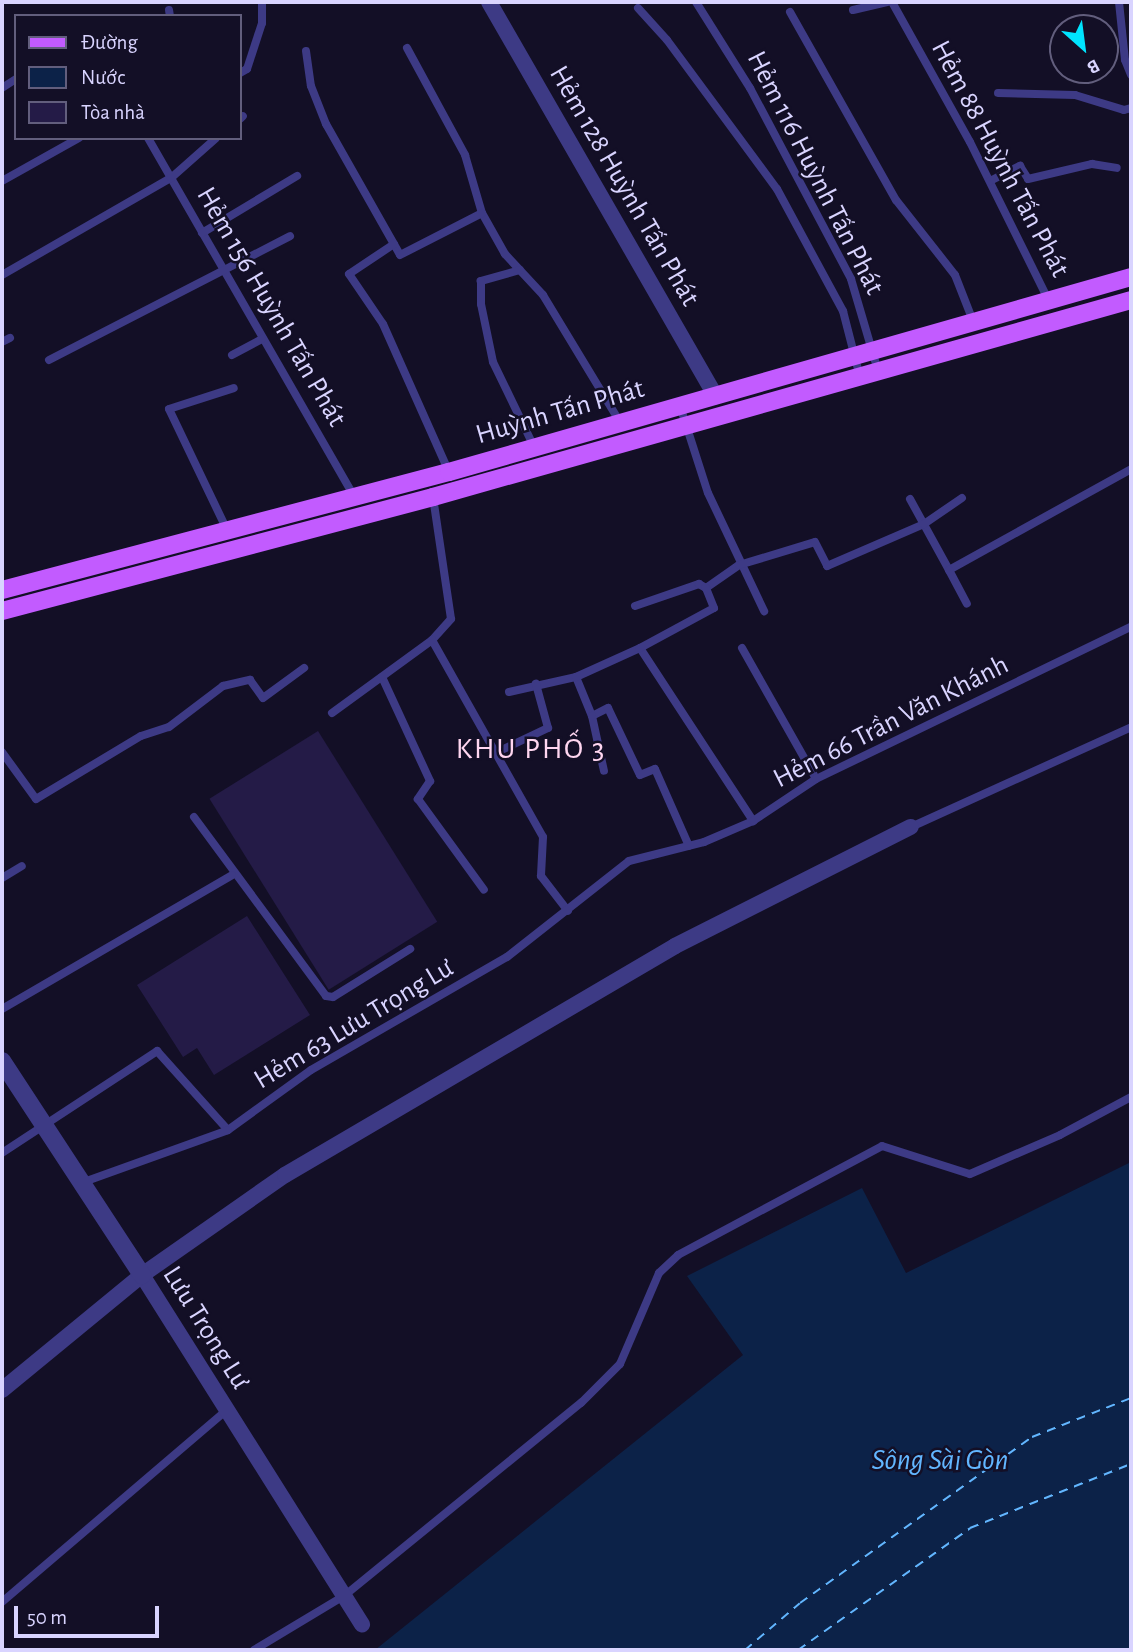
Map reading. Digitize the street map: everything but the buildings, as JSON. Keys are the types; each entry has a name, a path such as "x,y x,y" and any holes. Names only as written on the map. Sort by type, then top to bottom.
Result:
{"main road":[{"name":"Huỳnh Tấn Phát","path":"2,611 359,505 449,472 1131,277"},
{"name":"Huỳnh Tấn Phát","path":"2,590 228,532 359,505 433,497 1131,300"},
{"path":"653,413 663,432"}],"street":[{"name":"Hẻm 128 Huỳnh Tấn Phát","path":"489,2 716,396"},
{"path":"2,1390 142,1275 285,1175 675,946 911,827"},
{"name":"Lưu Trọng Lư","path":"2,1061 142,1275 362,1625"}],"lane":[{"path":"242,72 247,69 262,23 262,2"},
{"name":"Hẻm 116 Huỳnh Tấn Phát","path":"696,2 750,88 851,279 866,354 878,371"},
{"path":"853,10 890,2"},
{"name":"Hẻm 88 Huỳnh Tấn Phát","path":"890,2 990,181 1049,301"},
{"path":"1119,2 1125,61 1131,75"},
{"path":"638,8 667,40 777,189 866,354 860,377"},
{"path":"790,12 896,200 954,275 973,321"},
{"path":"407,48 465,155 482,212 505,254 543,295 620,422"},
{"path":"306,51 311,86 326,124 400,255 482,212"},
{"path":"998,93 1075,95 1124,110 1131,108"},
{"path":"2,181 75,140"},
{"name":"Hẻm 156 Huỳnh Tấn Phát","path":"149,140 223,274 359,505"},
{"path":"2,275 171,178 214,140"},
{"path":"990,181 1020,166 1028,179 1092,164 1117,168"},
{"path":"202,233 297,176"},
{"path":"49,360 223,274 290,236"},
{"path":"394,244 349,274 383,324 449,472"},
{"path":"520,270 481,281 481,304 493,362 534,447"},
{"path":"232,355 262,340"},
{"path":"228,532 169,409 234,388"},
{"path":"680,406 685,426 739,565 764,611"},
{"path":"949,570 1131,469"},
{"path":"332,713 432,640 451,619 433,497"},
{"path":"706,588 739,565 815,542 827,566 923,524 962,498"},
{"path":"910,499 967,604"},
{"path":"509,692 576,677 640,648 714,608 706,588 699,584 635,606"},
{"name":"Hẻm 66 Trần Văn Khánh","path":"629,861 689,846 753,821 816,779 1131,627"},
{"path":"432,640 493,754 543,836 541,876 568,911"},
{"path":"640,648 753,821"},
{"path":"742,648 816,779"},
{"path":"2,752 36,799 141,736 169,727 223,685 250,680 262,698 304,668"},
{"path":"382,677 430,781 418,799 484,890"},
{"path":"576,677 592,716 604,771"},
{"path":"493,754 548,729 536,684"},
{"path":"592,716 608,708 640,775 655,769 689,846"},
{"path":"911,827 1131,727"},
{"path":"194,817 232,875 326,996 333,997 410,948"},
{"name":"Hẻm 63 Lưu Trọng Lư","path":"81,1183 228,1130 311,1070 507,957 629,861"},
{"path":"2,878 22,866"},
{"path":"2,1009 232,875"},
{"path":"2,1153 41,1123 157,1051 228,1130"},
{"path":"254,1650 344,1596 581,1403 620,1364 659,1273 678,1255 882,1146 970,1174 1060,1135 1131,1097"},
{"path":"2,1602 227,1410"}],"water":[{"name":"Sông Sài Gòn","path":"1131,1162 1131,1650 375,1650 743,1355 687,1276 862,1188 906,1273"}],"ferry route":[{"path":"745,1650 800,1603 1032,1437 1131,1398"},
{"path":"798,1650 970,1528 1131,1464"}],"district":[{"name":"KHU PHỐ 3","path":"531,749"}]}
